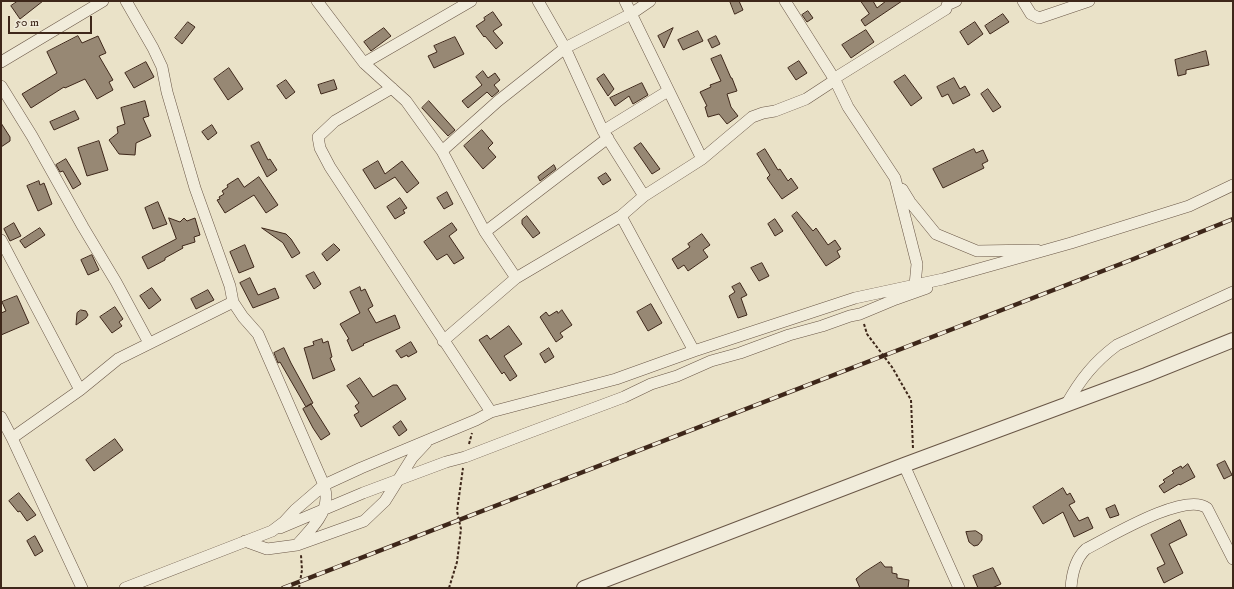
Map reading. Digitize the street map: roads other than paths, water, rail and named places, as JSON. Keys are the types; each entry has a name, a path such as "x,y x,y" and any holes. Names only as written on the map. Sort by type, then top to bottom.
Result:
{"street":[{"path":"1,62 104,1"},
{"path":"126,1 162,67 167,92 195,188 230,286 233,302 243,317 258,334 324,485 326,498 324,510 309,532 297,545"},
{"path":"317,1 364,63 406,101 442,151 485,232 516,278"},
{"path":"364,63 470,1"},
{"path":"538,1 565,48 606,135 644,196"},
{"path":"625,1 702,159"},
{"path":"442,151 498,101 565,48 631,14 650,1"},
{"path":"785,1 835,80 848,107 910,202 936,234 976,251 1018,249 1048,250"},
{"path":"1023,1 1031,14 1039,18 1089,1"},
{"path":"443,341 516,278 621,216 644,196 702,159 752,117 775,111 806,99 835,80 834,78 946,9 950,2"},
{"path":"1,86 32,136 116,282 149,343"},
{"path":"392,88 335,121 318,138 320,148 330,167 491,412"},
{"path":"485,232 606,135 668,91"},
{"path":"895,178 917,264 915,285"},
{"path":"272,531 284,522 295,510 324,485 476,420 491,412 616,379 694,351 855,298 915,285 1048,250 1189,206 1233,185"},
{"path":"621,216 694,351"},
{"path":"1,240 80,390"},
{"path":"125,588 446,462 465,457 624,397 651,384 677,376 711,361 740,353 789,335 860,314 896,299 926,289 943,278"},
{"path":"1066,405 1090,369 1102,356 1117,345 1233,292"},
{"path":"12,438 80,390 118,359 233,302"},
{"path":"584,588 1146,375 1233,340"},
{"path":"1,417 82,588"},
{"path":"245,542 267,549 297,545 364,521 384,501 412,458 429,440"},
{"path":"908,464 959,588"},
{"path":"1071,588 1075,565 1081,554 1086,549 1144,518 1192,504 1203,505 1207,508 1233,559"}],"railway":[{"path":"283,588 1131,260 1233,219"}]}
